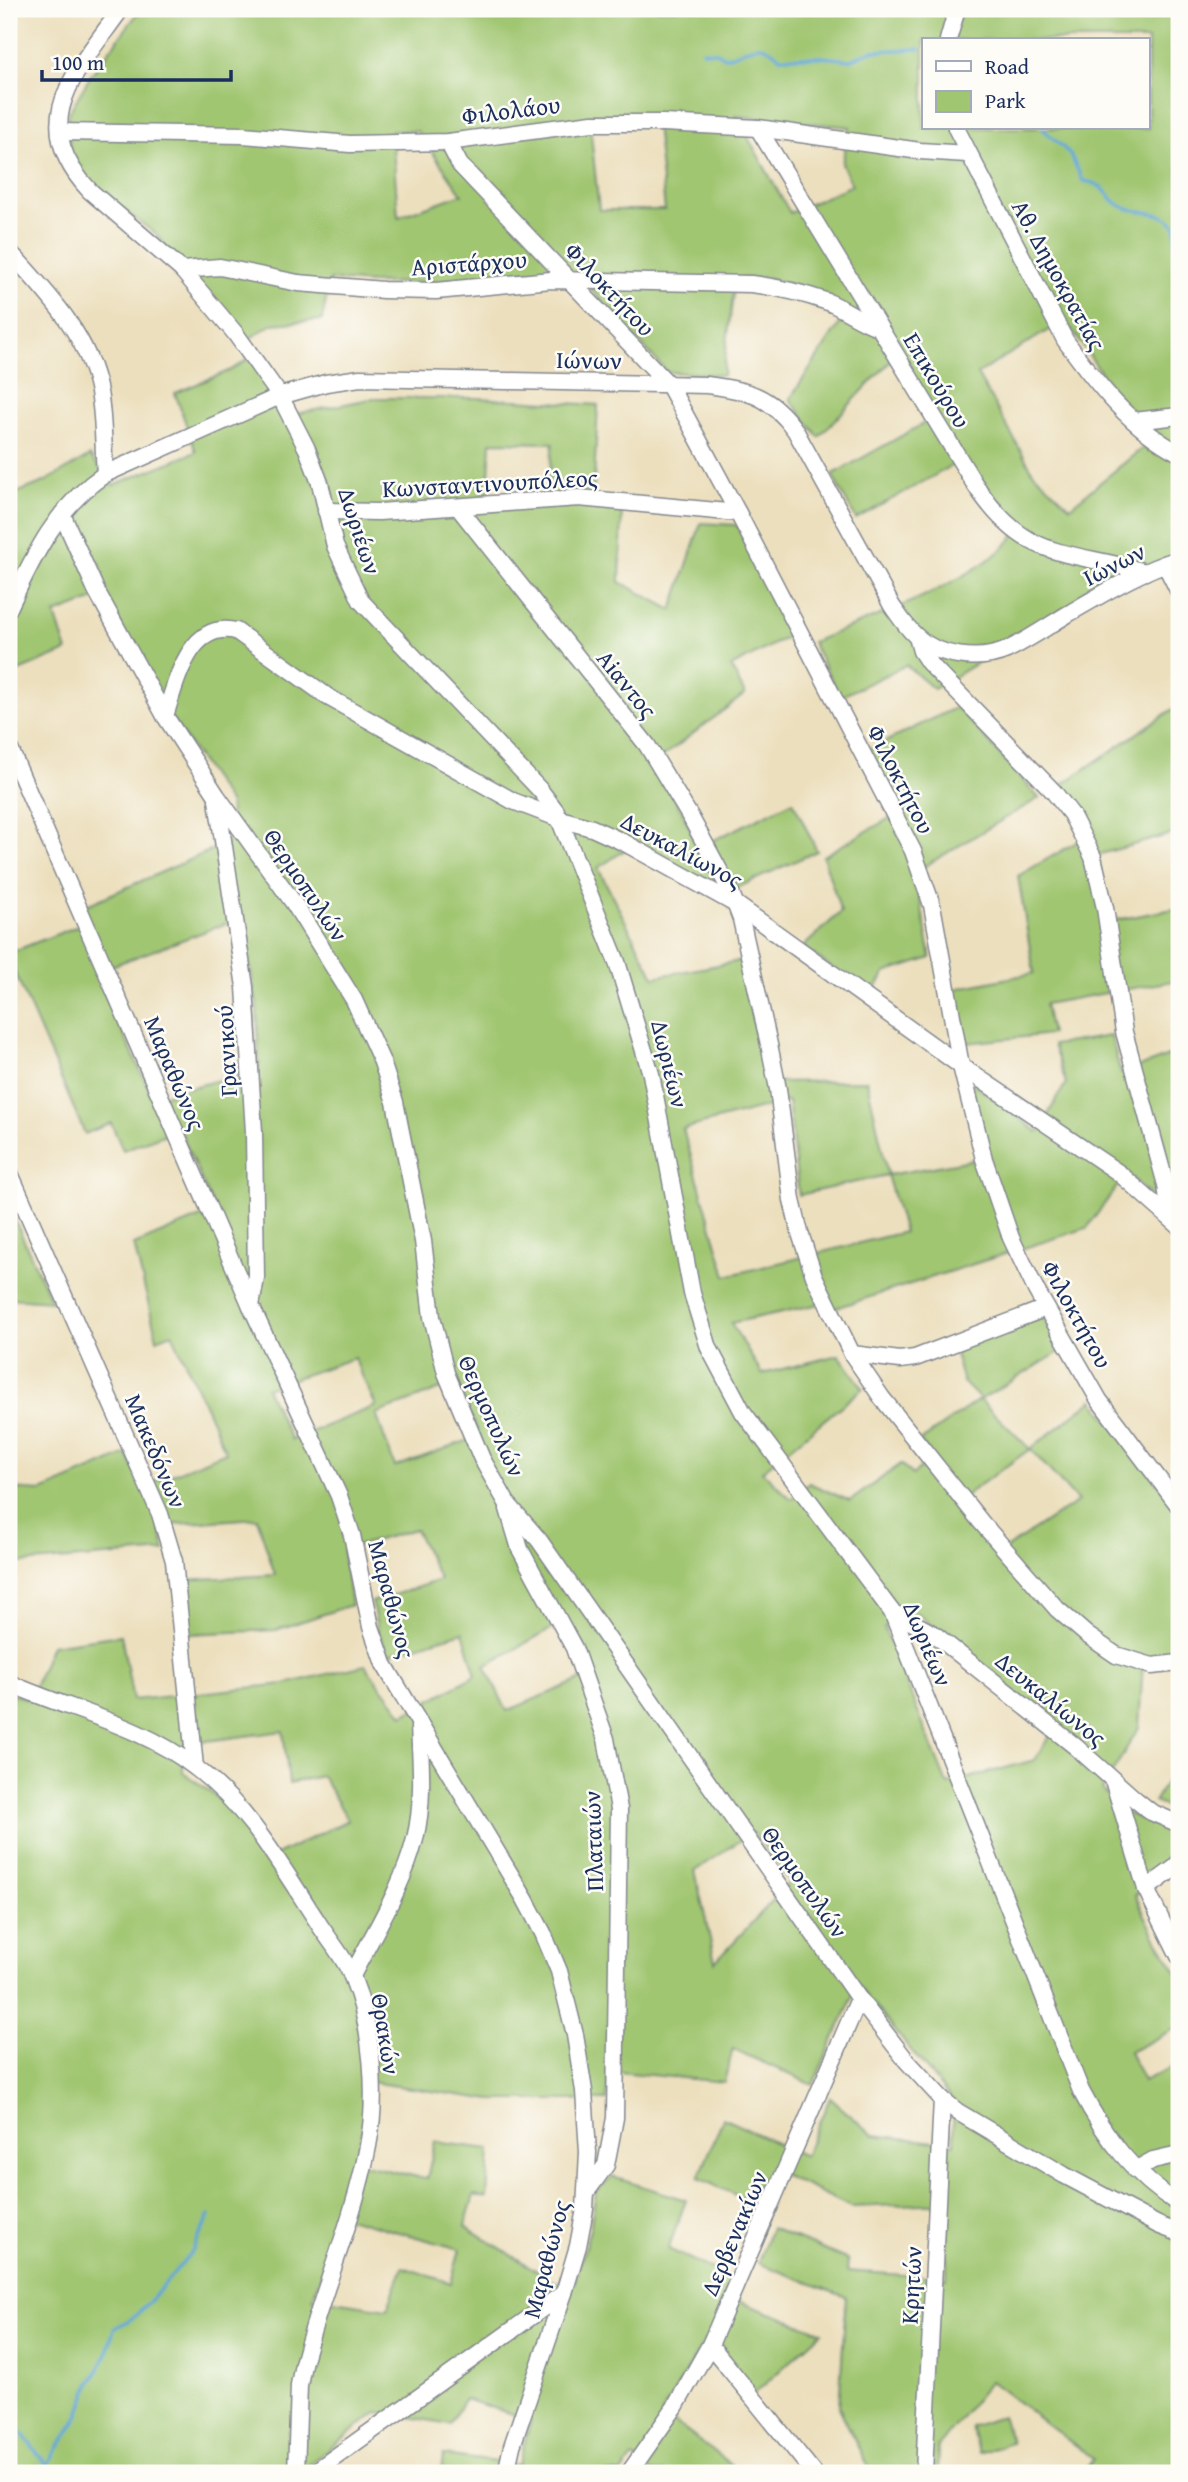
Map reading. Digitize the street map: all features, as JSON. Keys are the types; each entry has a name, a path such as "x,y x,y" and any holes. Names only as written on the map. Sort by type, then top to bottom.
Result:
{"street":[{"name":"Δωριέων","path":"121,9 65,90 61,103 60,132 65,158 80,180 182,270 235,333 280,397 312,459 340,558 367,608 540,790 560,819 619,969 651,1074 686,1268 709,1348 755,1431 892,1612 1074,2075 1101,2129 1135,2170 1179,2204"},
{"path":"949,38 957,9"},
{"name":"Φιλολάου","path":"60,132 243,135 350,144 448,142 592,124 664,123 758,128 919,151 967,154"},
{"name":"Επικούρου","path":"758,128 987,504 1005,524 1023,538 1045,548 1145,572"},
{"name":"Αθ. Δημοκρατίας","path":"957,130 1065,340 1098,383 1134,421 1179,453"},
{"name":"Φιλοκτήτου","path":"448,142 460,165 669,385 738,513 918,864 932,905 961,1066 994,1188 1017,1251 1099,1400 1173,1485 1179,1506"},
{"path":"9,251 59,308 84,346 100,400 104,474"},
{"name":"Αριστάρχου","path":"182,270 220,267 298,283 410,291 571,280 765,285 829,303 863,322 878,327"},
{"name":"Ιώνων","path":"9,608 42,539 85,488 104,474 280,397 326,383 377,377 707,385 740,390 767,400 795,430 892,606 916,637 953,654 974,656 1006,650 1108,591 1172,562"},
{"path":"1134,421 1179,416"},
{"name":"Κωνσταντινουπόλεος","path":"326,511 379,512 579,498 738,513"},
{"name":"Aiαντος","path":"458,507 647,745 691,818 737,905"},
{"name":"Θερμοπυλών","path":"62,513 96,590 165,716 217,796 300,913 354,1000 382,1062 405,1145 423,1241 438,1346 446,1373 482,1459 507,1503 539,1540 859,1998 906,2060 942,2099 958,2112 1042,2163 1158,2225 1179,2233"},
{"path":"1172,562 1179,592"},
{"name":"Δευκαλίωνος","path":"165,716 193,647 211,634 231,630 247,638 328,697 513,801 592,828 625,843 737,905 961,1066 1119,1172 1175,1221"},
{"path":"916,637 929,663 1062,802 1093,857 1105,908 1124,1032 1175,1221"},
{"name":"Μαραθώνος","path":"9,747 251,1306 345,1510 376,1645 390,1676 525,1899 559,1971 571,2014 584,2091 588,2152 587,2191 578,2246 512,2446 506,2473"},
{"name":"Γρανικού","path":"217,796 245,987 250,1061 256,1278 251,1306"},
{"path":"737,905 778,1089 792,1200 800,1233 818,1285 852,1354 882,1398 981,1522 1057,1609 1116,1655 1152,1666 1179,1663"},
{"name":"Μακεδόνων","path":"9,1171 160,1514 174,1561 195,1767"},
{"path":"852,1354 900,1360 915,1358 1046,1308"},
{"name":"Πλαταιών","path":"507,1503 520,1549 574,1648 607,1739 619,1810 615,2118 607,2165 587,2191"},
{"name":"Δευκαλίωνος","path":"892,1612 934,1634 1113,1778 1151,1812 1179,1824"},
{"name":"Θρακών","path":"9,1684 137,1734 195,1767 230,1797 260,1835 352,1976 361,2003 368,2041 371,2119 368,2146 303,2364 299,2385 296,2473"},
{"path":"352,1976 406,1868 416,1838 421,1791 419,1724"},
{"path":"1113,1778 1146,1889 1179,1956"},
{"path":"1146,1889 1177,1867 1179,1862"},
{"name":"Δερβενακίων","path":"629,2473 675,2407 710,2345 859,1998"},
{"name":"Κρητών","path":"924,2473 942,2099"},
{"path":"1135,2170 1153,2160 1179,2154"},
{"path":"313,2473 564,2293"},
{"path":"710,2345 814,2473"}],"green space":[{"path":"141,9 1179,9 1179,585 1167,559 1104,585 934,689 906,665 840,697 812,642 950,583 999,552 1015,535 957,463 856,519 832,475 937,416 899,352 819,437 790,399 848,311 806,289 769,278 735,279 723,375 667,372 577,274 508,272 439,282 372,283 330,280 322,320 272,324 243,343 156,234 93,188 70,153 68,114 91,75","holes":["589,115 655,115 665,210 599,210","736,116 850,127 842,164 852,185 790,213","392,131 417,131 462,194 398,217","1065,320 1122,403 1140,416 1163,412 1145,446 1070,507 1033,472 977,374"]},
{"path":"253,356 296,414 375,398 480,398 598,405 593,499 622,508 620,582 672,610 701,523 737,525 791,635 731,667 745,694 652,765 683,813 698,848 793,801 817,851 719,896 634,844 598,868 654,977 740,961 766,1082 867,1081 888,1175 988,1157 970,1081 1038,1132 1066,1083 1053,1045 1111,1036 1121,1074 1179,1052 1179,1223 1127,1173 1087,1228 832,1309 829,1302 731,1323 762,1374 839,1355 863,1388 762,1471 791,1499 809,1483 850,1501 901,1464 912,1475 933,1459 920,1441 980,1399 963,1382 952,1344 1043,1316 1063,1350 980,1400 1030,1449 1093,1400 1179,1510 1179,1661 1143,1662 1139,1727 1102,1790 1126,1813 1174,1834 1179,1849 1174,1863 1135,1895 1157,1940 1179,1975 1179,2027 1129,2052 1143,2081 1179,2064 1179,2473 1083,2473 1093,2459 990,2381 938,2446 937,2473 863,2473 868,2467 839,2407 846,2297 758,2263 771,2228 848,2260 847,2271 947,2278 946,2203 851,2207 779,2173 761,2207 699,2178 723,2118 804,2156 830,2098 873,2135 954,2144 953,2101 858,1986 813,2085 733,2049 724,2082 608,2071 607,2100 492,2100 363,2081 363,2125 356,2163 427,2179 435,2142 490,2149 487,2198 474,2195 465,2226 553,2281 574,2284 590,2229 596,2191 613,2177 686,2200 668,2249 732,2278 724,2296 822,2332 755,2393 705,2340 662,2413 742,2473 653,2473 633,2458 622,2473 441,2473 443,2455 518,2465 531,2420 464,2399 450,2424 378,2412 297,2473 9,2473 9,1692 29,1700 51,1645 121,1635 133,1700 285,1684 365,1665 403,1715 476,1675 463,1632 389,1654 378,1633 372,1602 440,1580 415,1529 343,1550 351,1605 276,1630 189,1634 183,1580 275,1575 257,1518 160,1525 165,1551 9,1564 9,1489 42,1491 127,1454 143,1486 226,1452 172,1333 157,1339 134,1245 215,1211 179,1129 123,1150 111,1123 85,1134 9,959 9,953 88,922 82,907 228,843 230,804 161,703 105,595 55,614 67,651 9,675 9,496 44,482 90,456 113,485 196,452 175,393 231,370","holes":["491,442 553,443 545,508 487,509","241,918 257,1005 259,1069 153,1098 95,972","788,1101 799,1195 887,1175 904,1232 726,1276 683,1129","354,1358 376,1406 291,1440 266,1388","456,1383 480,1436 395,1467 376,1414","1030,1449 1078,1501 996,1555 955,1503","917,1613 1053,1730 1035,1760 947,1784 884,1628","565,1621 582,1643 592,1675 507,1711 485,1666","283,1731 289,1783 322,1776 348,1820 270,1858 231,1811 183,1773 184,1744","753,1832 790,1882 715,1962 695,1871","340,2216 460,2249 451,2283 403,2267 387,2309 313,2298"]},
{"path":"1179,705 1179,832 1097,855 1110,921 1179,908 1179,980 1045,1004 1051,1034 967,1043 954,989 1034,973 1018,876 1087,836 1057,788"},
{"path":"957,707 1039,798 915,872 931,958 885,973 871,996 803,947 841,912 823,856 897,814 866,751"},
{"path":"9,1207 51,1301 9,1298"},
{"path":"1179,1759 1179,1812 1154,1802"},
{"path":"1002,2416 1011,2442 979,2453 971,2427"}],"waterway":[{"path":"703,51 717,52 725,57 759,46 772,50 779,57 850,60 871,51 920,49"},
{"path":"1044,130 1070,154 1083,181 1098,185 1123,207 1169,219 1176,230 1176,251 1179,254"},
{"path":"47,2465 77,2419 91,2383 106,2356 114,2329 134,2317 153,2298 192,2251 210,2215"},
{"path":"9,2417 53,2473"}]}
